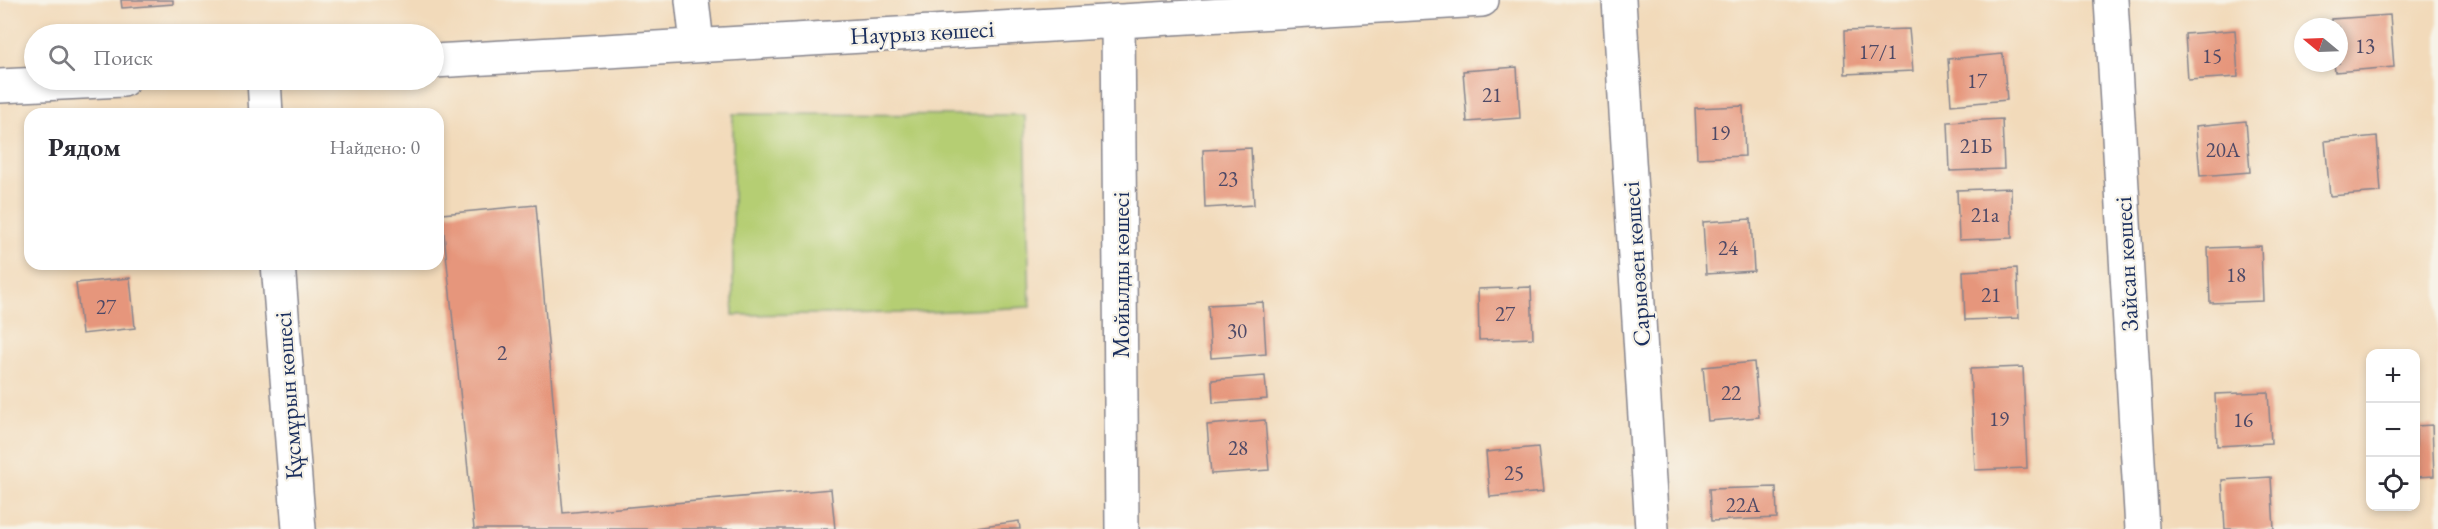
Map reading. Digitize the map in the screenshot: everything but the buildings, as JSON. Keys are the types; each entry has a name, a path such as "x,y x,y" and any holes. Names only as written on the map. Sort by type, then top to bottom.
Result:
{"street":[{"path":"692,0 697,44"},
{"name":"Наурыз көшесі","path":"444,60 1135,14 1482,0"},
{"name":"Сарыөзен көшесі","path":"1619,0 1652,529"},
{"name":"Зайсан көшесі","path":"2111,0 2142,529"},
{"name":"Мойылды көшесі","path":"1122,529 1135,14"},
{"path":"0,86 24,85"},
{"path":"265,90 266,108"},
{"name":"Құсмұрын көшесі","path":"278,270 299,529"}],"green space":[{"path":"733,114 1025,115 1030,307 908,313 733,315"}]}
